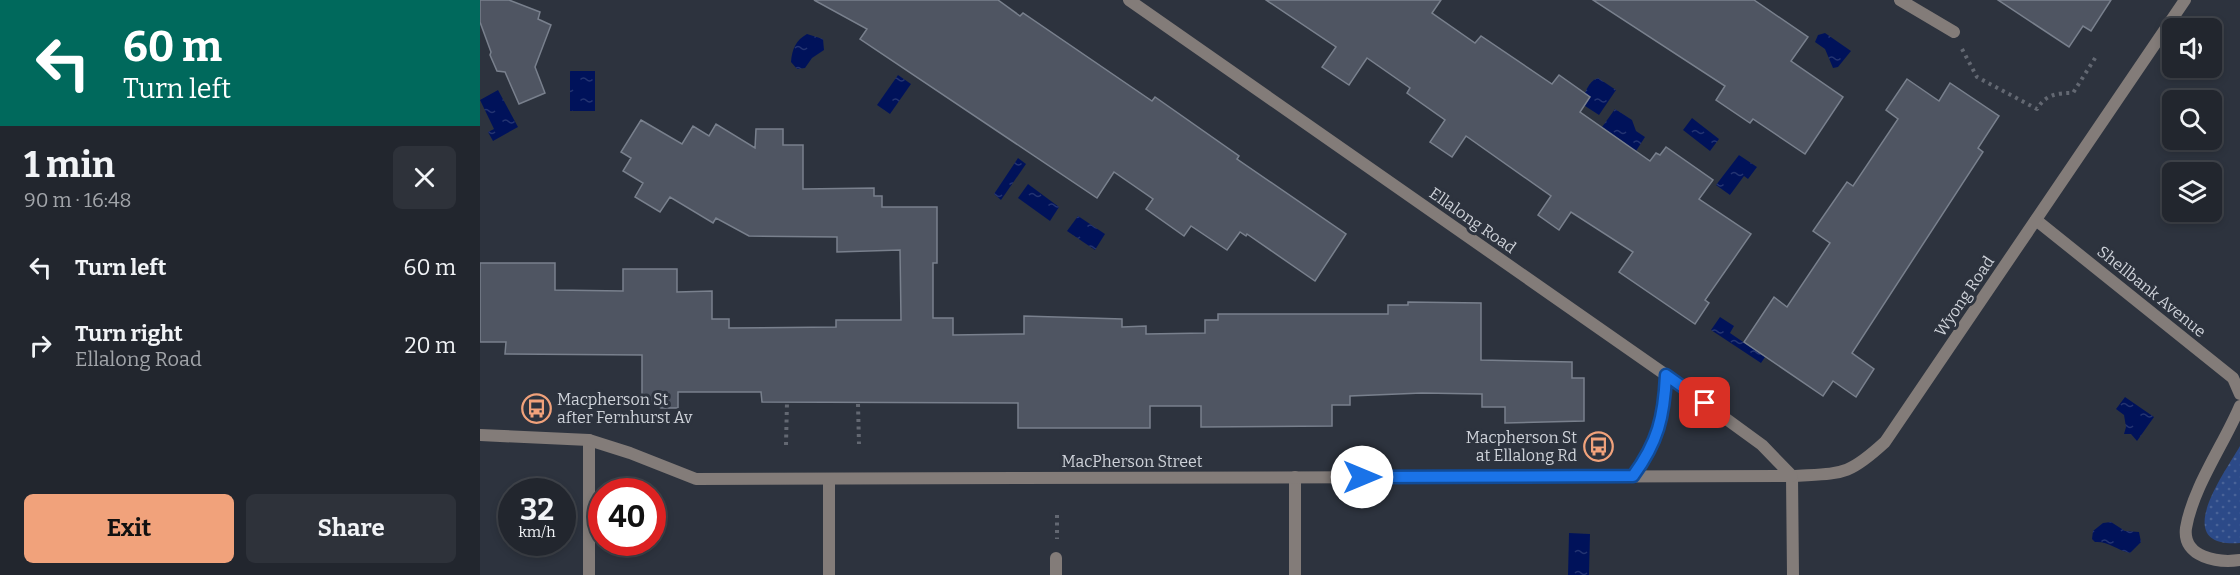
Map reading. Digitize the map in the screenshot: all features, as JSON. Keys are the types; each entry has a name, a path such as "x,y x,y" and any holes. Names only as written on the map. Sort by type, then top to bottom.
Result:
{"street":[{"name":"Ellalong Road","path":"1129,0 1666,375 1762,445 1792,476"},
{"path":"1900,0 1954,32"},
{"name":"Wyong Road","path":"1792,476 1846,472 1860,466 1885,442 2185,0"},
{"name":"Shellbank Avenue","path":"2036,220 2233,378 2240,394"},
{"path":"1633,476 1648,456 1659,433 1665,399 1666,375"},
{"path":"2240,405 2196,498 2186,529 2189,543 2200,556 2222,562 2240,560"},
{"name":"MacPherson Street","path":"480,435 589,440 622,450 696,479 1792,476"},
{"path":"589,440 590,575"},
{"path":"1792,476 1792,575"},
{"path":"1295,477 1295,575"},
{"path":"829,479 829,575"},
{"path":"1056,558 1056,575"}],"path":[{"path":"1954,32 1977,77 2037,109 2043,99 2059,93 2073,93 2097,55"},
{"path":"786,402 786,444"},
{"path":"858,404 859,444"},
{"path":"1057,515 1057,537"}],"shaded area":[{"path":"2240,446 2240,543 2219,541 2208,534 2205,522 2207,507 2214,490"}],"water":[{"path":"1825,33 1851,51 1838,67 1833,68 1825,49 1815,42 1818,35"},
{"path":"807,34 823,39 824,50 812,58 805,68 797,69 791,62 792,53 797,42"},
{"path":"570,71 595,71 595,111 570,111"},
{"path":"898,75 911,84 890,114 877,105"},
{"path":"1598,78 1616,90 1599,115 1582,104 1589,85"},
{"path":"498,90 518,127 493,141 488,132 494,129 480,100"},
{"path":"1615,109 1632,120 1636,131 1645,137 1636,151 1602,127"},
{"path":"1692,118 1719,139 1710,151 1683,130"},
{"path":"1739,155 1757,167 1748,179 1744,176 1730,195 1716,185"},
{"path":"1018,158 1026,164 1001,200 994,194"},
{"path":"1028,184 1059,207 1050,221 1018,198"},
{"path":"1078,216 1105,234 1095,250 1067,231"},
{"path":"1720,317 1734,326 1730,333 1765,357 1761,363 1711,330"},
{"path":"2125,397 2154,417 2137,441 2131,434 2124,434 2126,427 2124,415 2116,409"},
{"path":"2111,522 2125,531 2139,532 2141,542 2130,553 2092,539 2093,531 2103,523"},
{"path":"1569,533 1590,534 1589,575 1568,575"}],"building":[{"path":"480,0 509,0 540,12 538,19 551,25 535,67 545,93 519,104 505,72 497,71 490,55 491,52 480,22"},
{"path":"814,0 998,0 1020,16 1023,13 1152,101 1155,97 1239,156 1237,159 1346,234 1315,281 1247,234 1246,236 1240,232 1227,250 1191,226 1184,236 1146,209 1153,199 1114,172 1097,198 860,39 867,29"},
{"path":"1266,0 1441,0 1432,13 1475,43 1481,36 1552,84 1559,75 1590,97 1580,112 1650,161 1656,153 1660,155 1666,147 1713,180 1699,199 1751,234 1705,300 1709,303 1695,324 1619,272 1633,252 1571,212 1559,230 1538,215 1551,196 1466,136 1452,157 1430,142 1445,120 1407,93 1410,88 1367,58 1349,85 1322,67 1336,47"},
{"path":"1593,0 1754,0 1808,37 1791,61 1843,97 1805,154 1753,119 1750,123 1716,100 1725,86"},
{"path":"1998,0 2111,0 2091,31 2083,26 2069,47"},
{"path":"1907,79 1939,101 1950,83 1999,116 1978,148 1983,152 1852,353 1874,369 1856,397 1833,381 1823,396 1744,342 1774,297 1787,307 1830,243 1813,231 1847,182 1853,186 1898,119 1886,110"},
{"path":"641,120 682,144 693,126 709,136 716,124 755,148 756,129 783,129 783,145 803,145 803,189 874,188 874,196 882,196 882,207 937,207 937,263 933,263 933,318 953,318 953,335 1024,334 1024,316 1122,319 1122,327 1146,326 1146,334 1205,333 1205,320 1218,320 1218,314 1388,314 1388,305 1408,305 1408,302 1481,303 1481,360 1572,362 1572,378 1584,378 1584,421 1505,423 1505,407 1482,407 1482,394 1422,393 1350,396 1350,405 1332,405 1332,426 1201,427 1201,406 1150,406 1150,428 1018,428 1018,403 762,402 761,392 678,392 678,408 661,408 642,399 642,355 505,354 506,342 480,342 480,263 555,263 555,290 623,291 623,269 677,269 677,292 712,291 712,319 729,319 729,328 836,327 836,320 901,320 900,250 837,252 837,237 749,236 716,218 713,223 670,197 660,212 635,197 643,183 623,171 631,158 621,152"}],"place":[{"name":"Macpherson St after Fernhurst Av","path":"536,408"},
{"name":"Macpherson St at Ellalong Rd","path":"1598,446"}],"route":[{"path":"1362,477 1633,476 1648,456 1659,433 1665,399 1666,375 1705,403"}]}
